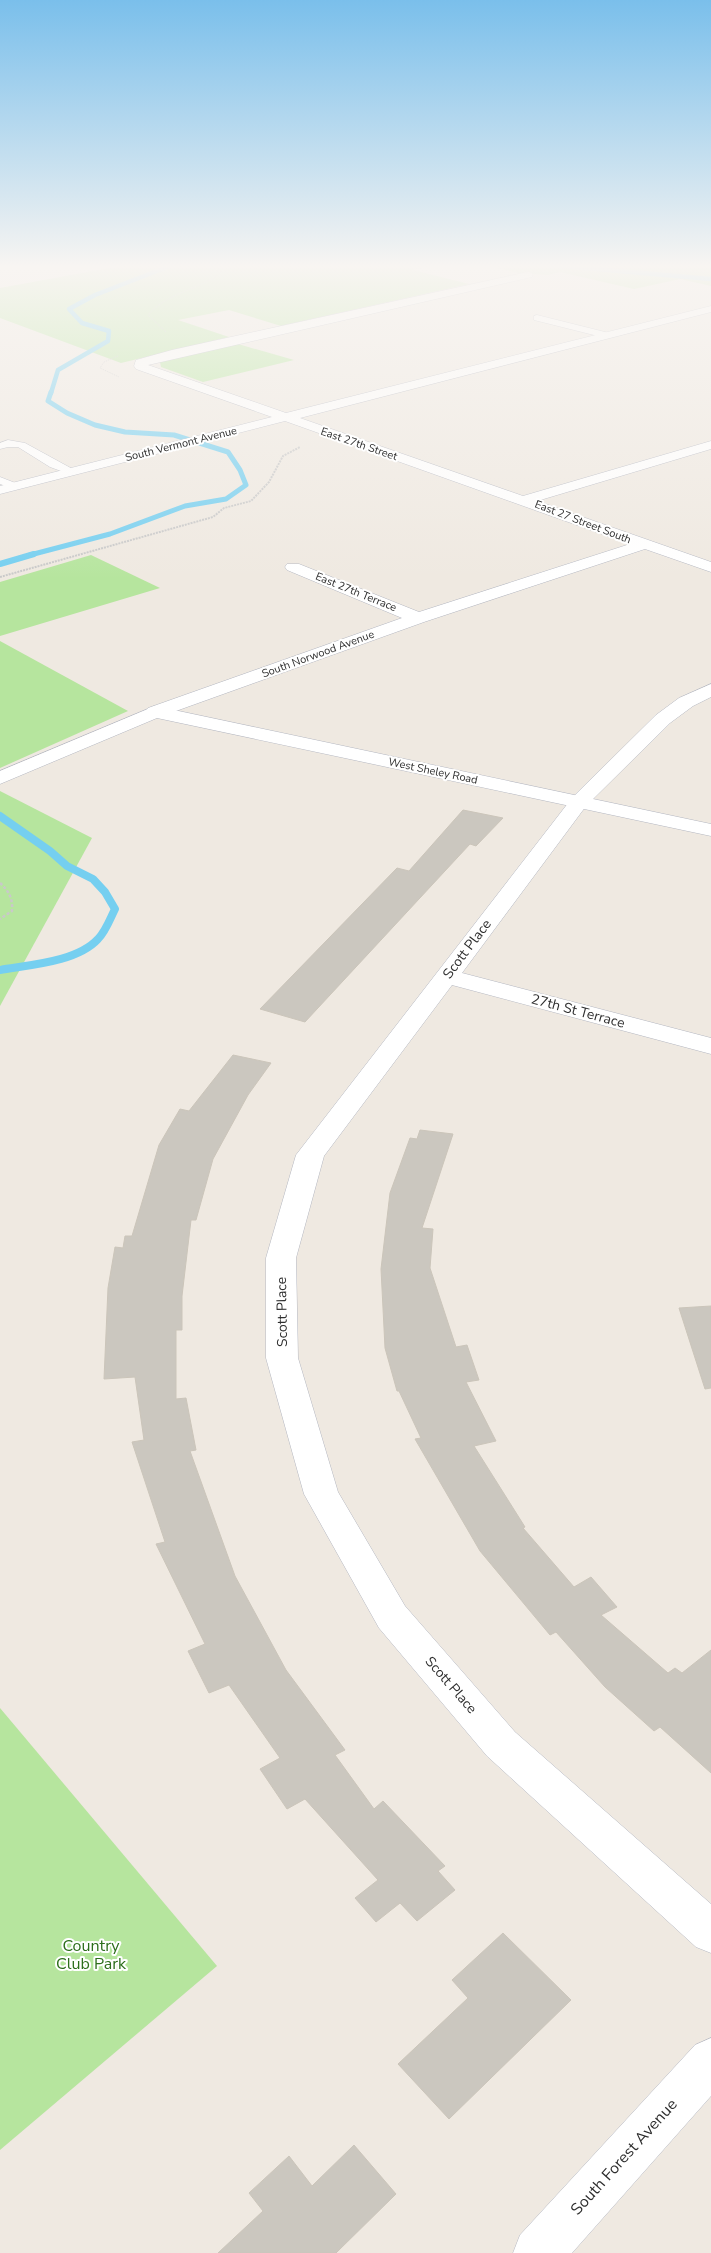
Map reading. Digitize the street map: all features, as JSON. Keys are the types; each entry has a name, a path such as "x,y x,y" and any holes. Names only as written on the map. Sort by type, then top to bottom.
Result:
{"street":[{"name":"East 27th Street","path":"149,369 524,500"},
{"name":"South Vermont Avenue","path":"7,488 477,369"},
{"path":"524,500 711,446"},
{"name":"East 27 Street South","path":"524,500 642,545 711,568"},
{"name":"South Norwood Avenue","path":"0,778 155,712 418,618 642,545"},
{"name":"East 27th Terrace","path":"293,567 418,618"},
{"name":"Scott Place","path":"711,690 686,702 663,719 579,802 310,1154 281,1258 282,1358 321,1494 392,1617 502,1744 711,1932"},
{"name":"West Sheley Road","path":"155,712 711,830"},
{"name":"27th St Terrace","path":"446,976 711,1046"},
{"name":"South Forest Avenue","path":"538,2253 711,2061"}],"lane":[{"path":"0,446 9,443 33,450 53,465 72,472"},
{"path":"0,480 7,488"}],"path":[{"path":"0,883 12,896 14,903 12,911 0,919"}],"green space":[{"path":"167,369 256,369 203,382"},
{"path":"91,555 160,588 0,636 0,582"},
{"path":"0,641 128,711 0,768"},
{"path":"0,791 92,838 0,1006"},
{"name":"Country Club Park","path":"0,1708 217,1966 0,2150"}],"building":[{"path":"463,810 503,818 476,846 470,844 305,1022 260,1009 397,868 409,871"},
{"path":"233,1055 271,1063 248,1095 213,1159 196,1220 191,1220 182,1296 182,1330 176,1330 176,1399 186,1398 196,1450 190,1451 235,1576 286,1670 345,1750 335,1755 374,1809 383,1801 445,1866 438,1871 455,1890 417,1921 400,1903 376,1922 355,1898 378,1880 305,1799 287,1809 260,1769 280,1758 229,1685 209,1693 188,1651 205,1644 156,1544 165,1542 132,1442 144,1440 135,1377 104,1379 108,1288 115,1247 123,1248 125,1236 132,1236 159,1145 180,1109 189,1111"},
{"path":"420,1130 453,1134 422,1228 433,1229 430,1268 456,1347 467,1345 479,1380 466,1382 496,1441 474,1446 525,1527 523,1528 574,1587 591,1577 617,1607 601,1615 668,1673 675,1668 682,1673 711,1650 711,1773 660,1727 654,1731 605,1687 556,1632 550,1635 480,1551 415,1439 421,1438 399,1391 397,1391 385,1348 381,1269 390,1193 410,1138 417,1139"},
{"path":"711,1306 711,1388 705,1389 679,1308"},
{"path":"503,1933 571,2000 449,2119 398,2064 468,1998 452,1980"},
{"path":"354,2145 396,2194 336,2253 218,2253 263,2211 249,2193 289,2156 312,2186"}],"waterway":[{"path":"51,393 59,369"},
{"path":"30,555 110,534 185,506 226,499 246,485 240,470 228,452 174,435 125,432 95,425 67,413 48,401 51,392"},
{"path":"0,564 34,554"},
{"path":"0,816 50,851 67,866 93,879 105,892 115,909 101,936 89,947 78,953 52,961 0,970"}]}
